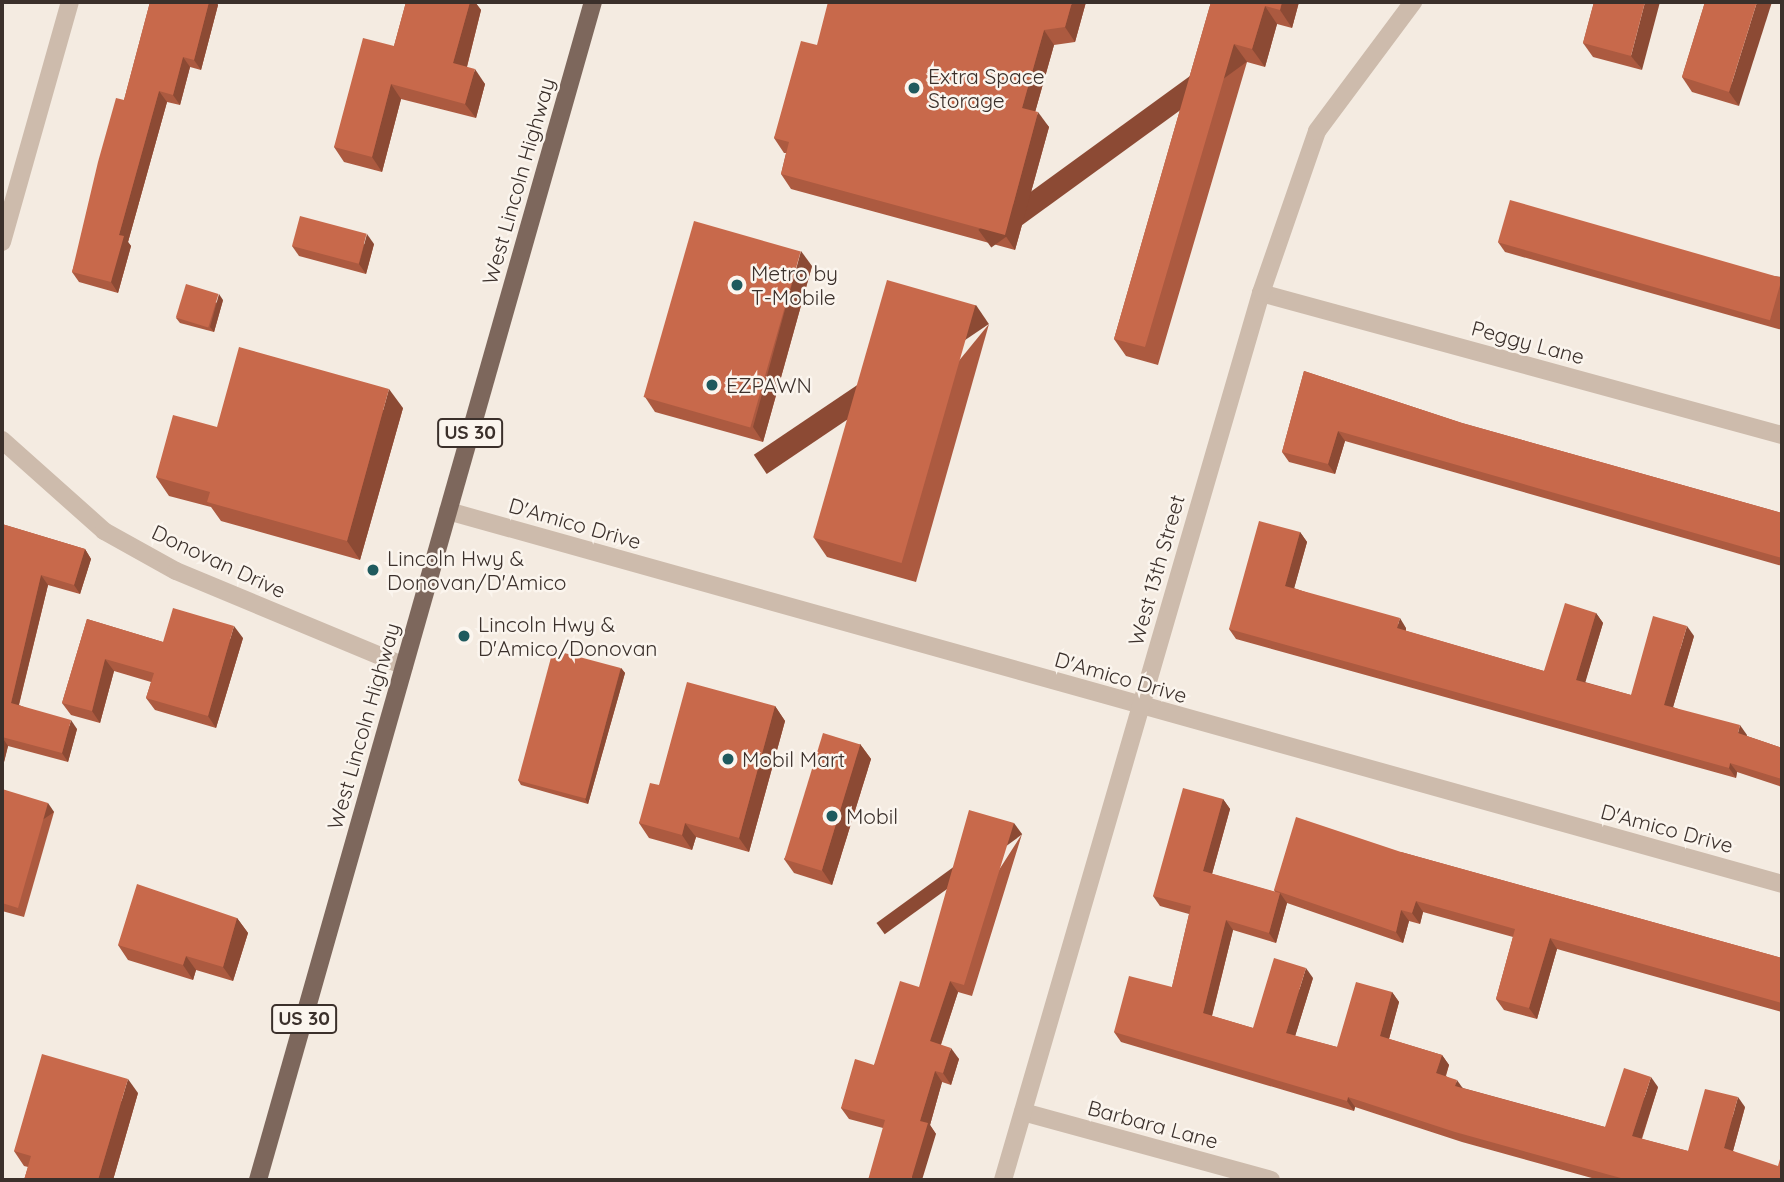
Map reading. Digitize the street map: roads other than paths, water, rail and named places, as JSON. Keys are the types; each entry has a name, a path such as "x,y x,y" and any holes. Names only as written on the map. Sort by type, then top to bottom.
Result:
{"main road":[{"name":"West Lincoln Highway","path":"258,1180 593,2"}],"street":[{"path":"2,242 70,2"},
{"name":"West 13th Street","path":"1003,1180 1261,293 1317,131 1413,2"},
{"name":"Peggy Lane","path":"1261,293 1782,435"},
{"name":"Donovan Drive","path":"2,440 104,531 176,572 404,666"},
{"name":"D'Amico Drive","path":"448,511 1782,884"},
{"name":"Barbara Lane","path":"1023,1112 1271,1180"}],"place":[{"name":"Extra Space Storage","path":"914,88"},
{"name":"Metro by T-Mobile","path":"737,285"},
{"name":"EZPAWN","path":"712,385"},
{"name":"Lincoln Hwy & Donovan/D'Amico","path":"373,570"},
{"name":"Lincoln Hwy & D'Amico/Donovan","path":"464,636"},
{"name":"Mobil Mart","path":"728,759"},
{"name":"Mobil","path":"832,816"}]}
